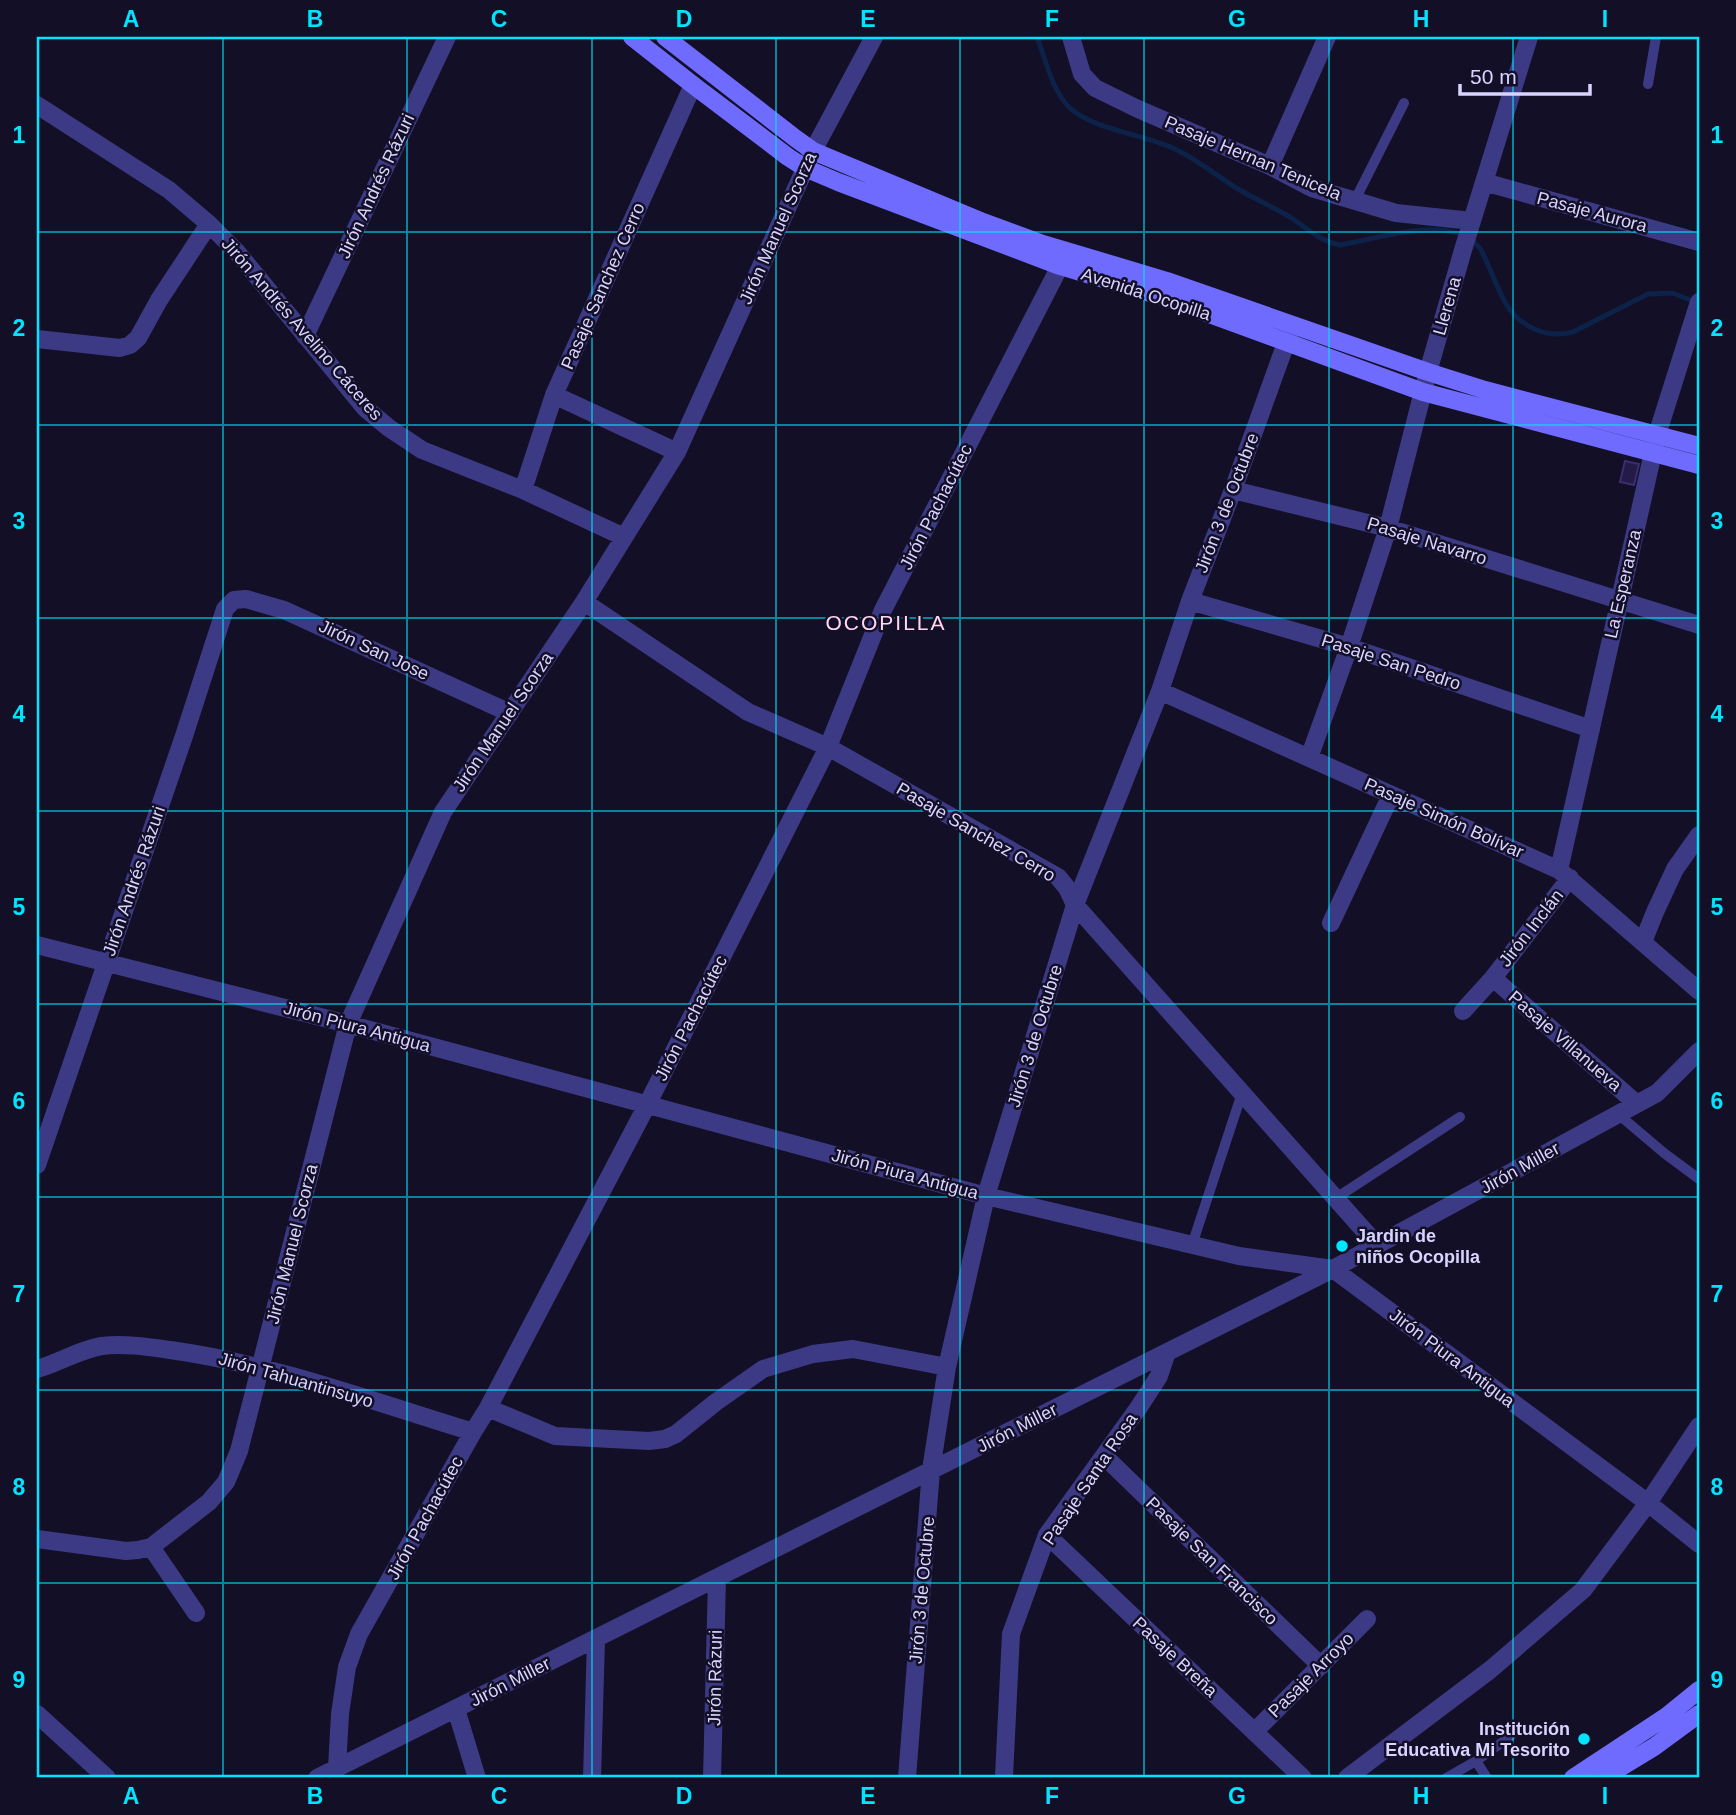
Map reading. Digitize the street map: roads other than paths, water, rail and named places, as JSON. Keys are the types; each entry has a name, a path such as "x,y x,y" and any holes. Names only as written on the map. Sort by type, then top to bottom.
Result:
{"street":[{"name":"Jirón Andrés Rázuri","path":"304,336 447,37"},
{"name":"Avenida Ocopilla","path":"632,37 806,168 1060,267 1428,372 1655,444 1699,464"},
{"name":"Avenida Ocopilla","path":"665,37 813,151 970,216 1040,243 1167,281 1423,392 1655,444 1699,446"},
{"name":"Jirón Manuel Scorza","path":"150,1547 209,1502 226,1482 239,1451 348,1024 443,812 584,602 677,452 813,151 874,37"},
{"name":"Pasaje Hernan Tenicela","path":"1071,37 1082,74 1095,88 1138,109 1270,166 1312,188 1396,213 1472,221"},
{"name":"Llerena","path":"1309,758 1388,527 1463,250 1529,37"},
{"path":"1270,166 1324,38"},
{"name":"Pasaje Sanchez Cerro","path":"523,490 554,395 693,85"},
{"name":"Jirón Andrés Avelino Cáceres","path":"37,105 169,190 209,224 236,251 365,408 389,428 422,450 523,490 624,537"},
{"name":"Pasaje Aurora","path":"1484,182 1699,242"},
{"path":"37,339 120,348 130,345 138,338 159,300 209,224"},
{"name":"Jirón Pachacútec","path":"326,1775 347,1667 359,1634 488,1408 647,1105 828,747 883,610 1060,267"},
{"name":"La Esperanza","path":"1564,874 1591,729 1655,444 1698,307"},
{"name":"Jirón 3 de Octubre","path":"907,1778 932,1470 947,1367 986,1196 1075,905 1160,691 1190,601 1289,333"},
{"path":"554,395 677,452"},
{"name":"Pasaje Navarro","path":"1233,490 1388,527 1699,625"},
{"name":"Jirón San Jose","path":"234,600 246,599 284,610 510,713"},
{"name":"Jirón Andrés Rázuri","path":"37,1165 225,609 234,600"},
{"name":"Pasaje San Pedro","path":"1190,601 1349,647 1591,729"},
{"name":"Pasaje Sanchez Cerro","path":"584,602 748,712 828,747 1058,877 1075,905 1377,1245"},
{"name":"Pasaje Simón Bolívar","path":"1160,691 1564,874 1699,991"},
{"path":"1331,923 1391,795"},
{"path":"1643,942 1675,869 1699,835"},
{"name":"Jirón Inclán","path":"1463,1011 1493,978 1564,874"},
{"name":"Jirón Piura Antigua","path":"37,945 348,1024 986,1196 1239,1256 1333,1269 1648,1503 1699,1544"},
{"name":"Pasaje Villanueva","path":"1493,978 1637,1104"},
{"name":"Jirón Miller","path":"326,1775 1333,1269 1657,1093 1699,1051"},
{"name":"Jirón Tahuantinsuyo","path":"37,1369 73,1354 103,1346 142,1346 202,1354 261,1367 473,1432"},
{"path":"488,1408 555,1436 649,1441 676,1434 762,1369 813,1354 853,1349 947,1367"},
{"name":"Pasaje Santa Rosa","path":"1004,1776 1011,1634 1047,1535 1159,1376 1167,1352"},
{"path":"1347,1778 1490,1670 1583,1590 1648,1503 1699,1426"},
{"name":"Pasaje San Francisco","path":"1104,1456 1321,1665"},
{"name":"Pasaje Breña","path":"1047,1535 1303,1778"},
{"path":"37,1539 126,1551 150,1547 196,1613"},
{"name":"Jirón Rázuri","path":"712,1778 717,1578"},
{"name":"Pasaje Arroyo","path":"1254,1732 1367,1619"},
{"path":"592,1778 596,1639"},
{"path":"1573,1778 1667,1716 1699,1690"},
{"path":"456,1709 477,1778"},
{"path":"37,1714 107,1778"},
{"path":"1603,1778 1654,1747 1699,1714"}],"lane":[{"path":"1648,84 1657,37"},
{"path":"1355,201 1404,103"},
{"path":"1192,1245 1242,1093"},
{"path":"1618,1114 1699,1179"},
{"path":"1336,1198 1460,1116"},
{"path":"1446,1778 1511,1736"},
{"path":"1476,1761 1488,1778"}],"waterway":[{"path":"1037,37 1059,94 1071,109 1082,116 1175,149 1238,189 1333,243 1340,245 1418,230 1449,231 1462,235 1480,248 1502,297 1512,312 1526,325 1535,329 1554,334 1573,332 1648,294 1672,293 1696,302"}],"place":[{"name":"Jardin de niños Ocopilla","path":"1342,1246"},
{"name":"Institución Educativa Mi Tesorito","path":"1584,1739"}],"district":[{"name":"OCOPILLA","path":"886,622"}]}
